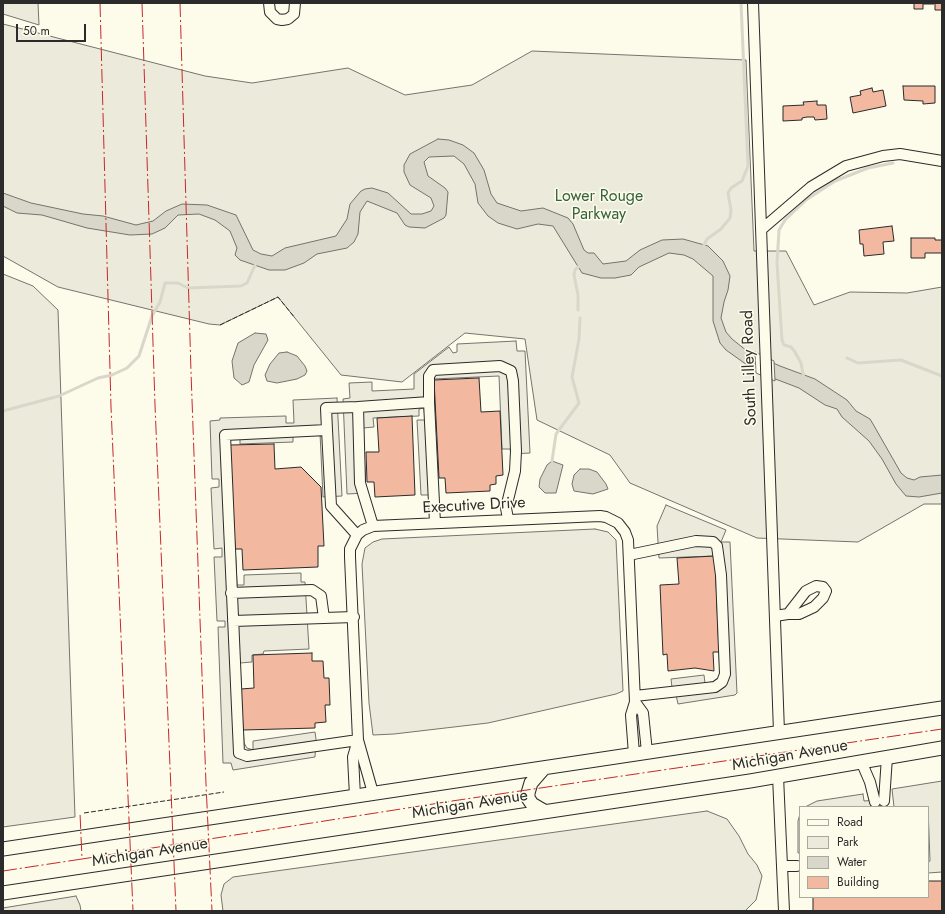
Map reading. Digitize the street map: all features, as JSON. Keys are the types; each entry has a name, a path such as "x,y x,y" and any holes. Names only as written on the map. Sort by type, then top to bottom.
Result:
{"main road":[{"name":"Michigan Avenue","path":"3,849 942,708"},
{"name":"Michigan Avenue","path":"3,893 778,776 942,748"},
{"path":"544,768 531,784 528,793 528,798 532,804 544,811"}],"street":[{"path":"269,3 270,12 277,19 282,20 288,19 294,14 296,3"},
{"name":"South Lilley Road","path":"753,3 779,732"},
{"path":"762,229 811,187 846,166 883,156 900,154 942,161"},
{"path":"435,523 429,376 433,370 500,366 511,371 516,451 515,471 506,508 508,519"},
{"path":"373,793 358,740 354,617 350,557 350,549 357,535 331,506 326,408 429,402"},
{"path":"358,407 360,483 373,526"},
{"path":"327,430 225,435 239,753 247,756 358,740"},
{"name":"Executive Drive","path":"357,535 363,530 373,526 508,519 606,517 618,523 625,532 629,555 635,699 631,715 640,753"},
{"path":"629,555 696,541 712,542 717,546 721,575 725,674 722,682 715,687 635,699"},
{"path":"232,594 312,590 321,596 324,618"},
{"path":"774,616 788,614"},
{"path":"233,622 354,617"},
{"path":"355,796 353,757 358,740"},
{"path":"861,761 879,801 887,757"},
{"path":"778,776 784,911"},
{"path":"782,866 797,866"}],"green space":[{"path":"3,3 38,3 39,25 3,14"},
{"name":"Lower Rouge Parkway","path":"3,24 205,76 252,83 348,68 405,95 472,85 532,51 746,60 754,251 786,251 814,305 850,292 907,293 942,287 942,504 924,504 858,542 757,538 630,483 610,455 537,420 525,339 465,333 402,382 341,375 278,297 220,325 209,324 58,287 3,256"},
{"path":"3,274 33,286 58,310 75,817 3,827"},
{"path":"595,529 608,532 616,540 623,691 616,694 488,723 373,735 369,703 362,564 365,548 373,542 382,539"},
{"path":"707,811 727,819 739,836 748,854 757,865 762,876 756,900 745,911 223,911 221,895 224,884 233,877"},
{"path":"76,896 81,911 3,911 3,908"}],"shaded area":[{"path":"516,341 517,351 525,351 530,453 511,454 510,449 502,449 499,376 433,379 438,495 421,495 417,420 425,420 424,408 419,409 419,416 373,418 374,427 363,428 366,493 347,494 343,399 350,398 349,383 372,382 372,391 414,389 414,374 449,347 453,353 457,352 457,344"},
{"path":"337,398 342,496 323,497 320,433 293,435 293,442 240,444 240,436 230,437 237,585 244,585 244,575 301,573 301,582 305,582 309,649 264,651 263,654 252,655 252,662 240,663 244,743 247,748 253,750 253,741 315,732 316,739 315,757 233,770 231,763 223,763 218,627 225,627 225,621 217,621 214,557 222,557 222,548 214,549 211,488 219,487 219,479 212,479 210,421 220,420 220,418 286,416 286,423 294,423 293,400"},
{"path":"666,505 726,530 721,542 730,542 737,693 735,695 678,704 676,695 673,696 671,679 704,675 705,683 713,682 720,677 715,556 659,558 657,526"},
{"path":"942,781 942,872 929,873 929,806 894,806 892,789"},
{"path":"863,794 864,801 877,800 877,806 807,806 817,801"},
{"path":"799,818 799,853 798,853"}],"water":[{"path":"438,139 449,140 463,145 474,153 484,170 491,194 497,203 521,211 543,208 568,218 573,224 584,250 588,253 594,253 603,264 626,261 640,250 662,240 683,239 708,246 723,261 730,276 721,318 726,332 732,339 747,351 780,366 815,379 847,400 856,411 870,419 901,473 907,478 914,480 920,477 942,475 942,493 919,497 906,496 896,484 882,459 869,441 842,417 837,409 825,405 799,388 757,372 726,350 720,343 713,321 713,276 693,259 684,255 669,253 639,267 631,275 615,278 601,278 582,273 553,226 538,224 517,229 498,223 488,216 478,203 475,184 464,164 454,156 429,157 424,162 428,176 445,188 448,192 446,215 444,218 425,228 409,227 405,225 397,213 367,201 360,212 358,234 354,242 347,248 317,254 304,263 285,270 269,270 240,260 235,255 237,248 230,231 215,220 199,214 178,215 165,228 152,234 130,235 87,228 42,215 17,213 3,206 3,193 31,203 83,214 103,216 136,225 153,221 166,211 182,204 207,205 236,215 253,250 261,254 272,256 285,248 336,236 347,219 350,204 361,191 365,189 372,188 388,193 411,214 422,214 431,211 434,206 431,198 410,185 404,172 404,165 410,154"},
{"path":"255,333 266,334 268,340 254,365 249,382 242,385 234,378 232,361 238,343"},
{"path":"287,352 297,356 305,366 307,371 305,375 297,379 277,383 267,381 265,375 270,364 279,353"},
{"path":"552,461 563,465 556,493 545,493 539,487 540,479 547,465"},
{"path":"580,469 589,469 597,472 608,489 593,494 574,491 572,484 574,475"}],"pier":[{"path":"755,352 774,361 775,381 756,373"}],"building":[{"path":"914,3 934,4 923,4 923,9 914,9"},
{"path":"935,3 942,3 942,10 935,10"},
{"path":"903,86 935,86 935,103 923,104 923,101 904,100"},
{"path":"872,88 873,92 883,90 886,106 853,113 850,97 861,95 860,91"},
{"path":"817,101 817,105 826,105 827,119 815,120 814,117 807,117 802,118 802,120 783,121 783,106 804,105 803,102"},
{"path":"892,226 894,241 883,242 884,254 864,256 863,244 860,244 859,230"},
{"path":"911,238 935,238 935,240 942,240 942,253 925,253 925,258 911,258"},
{"path":"479,378 481,412 500,411 503,475 496,476 496,484 490,485 490,491 446,493 445,478 439,478 434,380"},
{"path":"412,416 415,495 375,497 374,482 367,482 366,452 379,452 377,418"},
{"path":"274,444 275,469 301,467 321,487 324,546 318,546 318,567 243,570 242,549 235,549 230,445"},
{"path":"715,556 719,652 713,652 714,671 695,668 668,671 667,654 663,655 660,585 679,584 677,558"},
{"path":"312,653 312,661 323,661 324,678 329,678 330,705 325,705 326,722 315,723 315,728 243,730 241,689 254,688 253,655"},
{"path":"929,881 942,881 942,911 813,911 813,898 929,898"}],"waterway":[{"path":"702,249 707,239 721,229 730,218 731,210 728,193 731,188 742,181 748,166 741,3"},
{"path":"804,379 801,363 795,352 791,347 784,345 782,340 777,263 779,230 785,220 806,200 835,181 868,168 893,163"},
{"path":"3,411 59,396 98,378 112,375 127,368 139,356 152,316 160,302 165,283 178,283 188,288 241,286 247,283 256,263"},
{"path":"578,310 578,295 574,275 575,270 582,263"},
{"path":"552,461 556,434 579,403 572,377 579,339 580,318"},
{"path":"847,358 858,363 901,360 942,376"}],"fence":[{"path":"220,325 278,297 295,318"},
{"path":"84,813 224,792"}],"power":[{"path":"100,3 111,407 133,911"},
{"path":"142,3 155,405 176,911"},
{"path":"180,3 191,372 212,911"},
{"path":"82,859 452,801 942,729"},
{"path":"3,871 82,859 80,813"}]}
